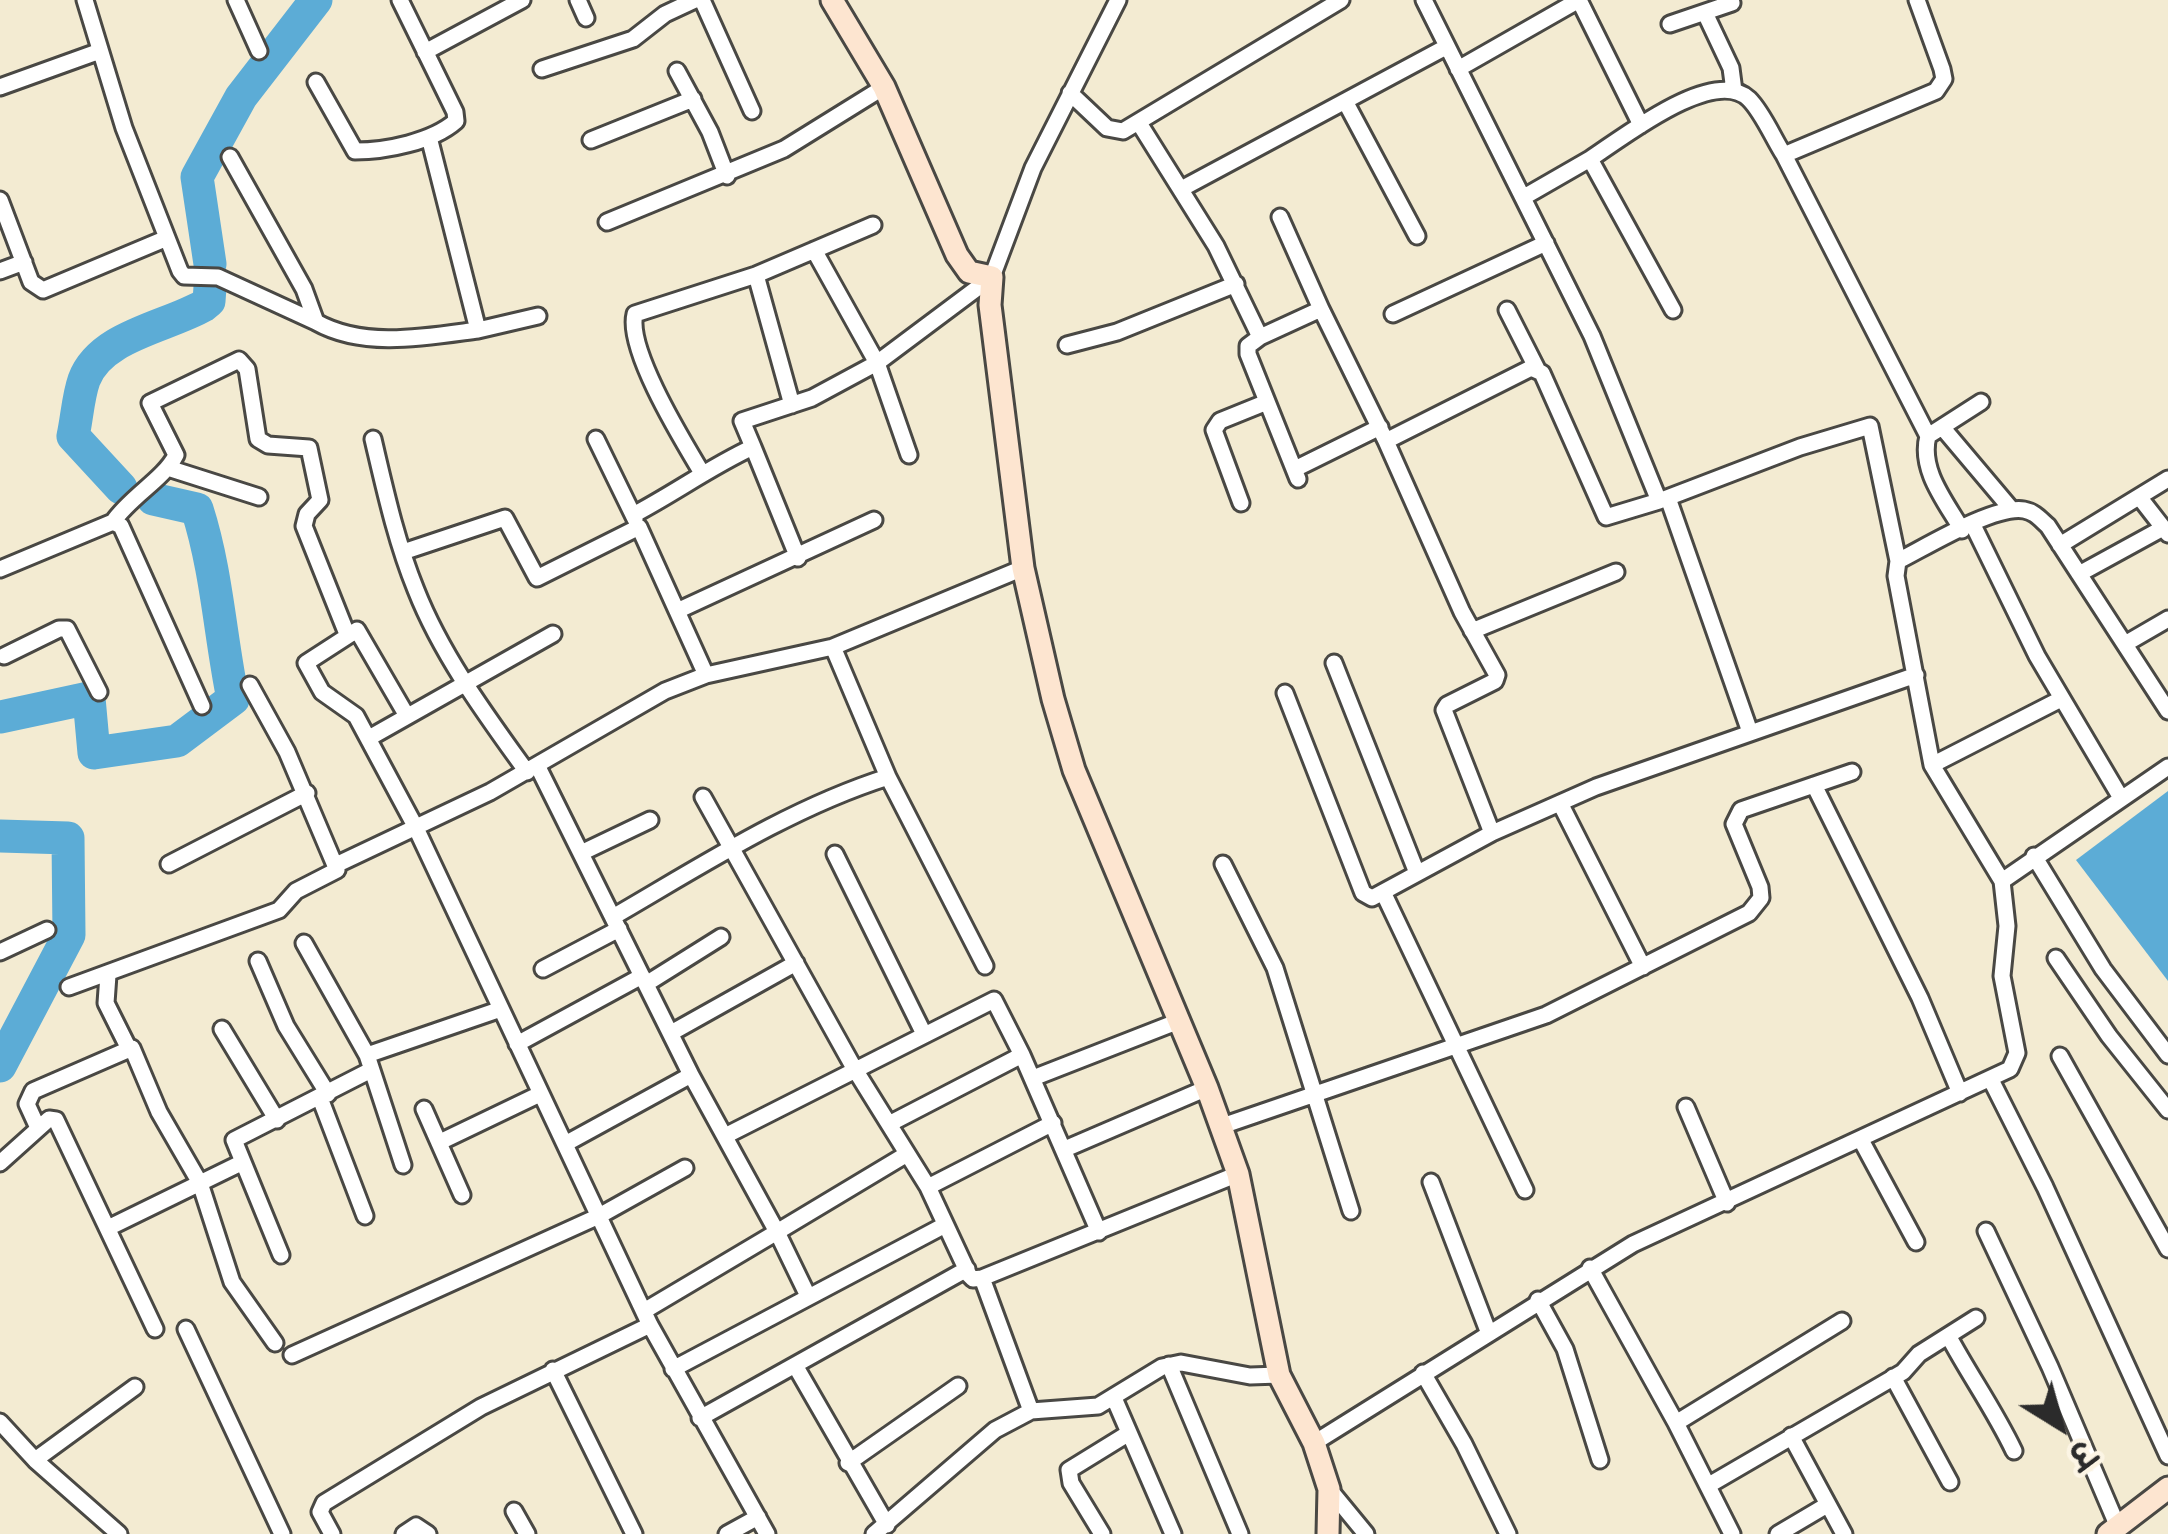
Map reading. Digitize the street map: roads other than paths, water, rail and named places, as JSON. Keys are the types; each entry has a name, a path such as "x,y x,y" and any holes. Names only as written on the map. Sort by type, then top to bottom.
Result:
{"street":[{"path":"85,0 124,128 184,276 218,277 343,333 400,339 478,330 538,316"},
{"path":"236,0 259,51"},
{"path":"316,82 355,152 429,137 456,121 400,0"},
{"path":"425,52 523,0"},
{"path":"578,0 586,18"},
{"path":"542,69 633,40 665,14 698,0 752,111"},
{"path":"832,0 884,87 957,255 969,272 992,277"},
{"path":"1118,0 1012,215 992,277 990,305 1005,449 1040,647 1075,770 1238,1174 1280,1375 1314,1443 1329,1489 1328,1534"},
{"path":"1070,94 1113,131 1139,123 1341,0"},
{"path":"1424,0 1592,336 1663,499 1750,732"},
{"path":"1458,69 1580,0 1641,125"},
{"path":"1784,155 1942,86 1942,69 1917,0"},
{"path":"1670,24 1732,3"},
{"path":"1705,13 1731,68 1734,91"},
{"path":"1183,188 1446,47"},
{"path":"0,87 100,51"},
{"path":"677,70 727,176"},
{"path":"607,222 784,149 884,87"},
{"path":"1524,197 1697,95 1734,91 1748,99 1784,155 1935,432 2012,510"},
{"path":"591,140 693,99"},
{"path":"1346,103 1417,236"},
{"path":"1139,123 1183,188 1260,337"},
{"path":"429,137 478,330"},
{"path":"230,157 304,289 316,322"},
{"path":"1590,160 1673,310"},
{"path":"0,200 32,282 43,290 167,238"},
{"path":"1280,217 1472,631 1495,669 1495,681 1444,710 1492,833"},
{"path":"702,473 651,379 633,319 641,311 756,275 873,225"},
{"path":"1394,314 1546,243"},
{"path":"814,250 878,363 909,455"},
{"path":"0,271 24,262"},
{"path":"756,275 792,406"},
{"path":"798,558 742,421 792,406 878,363 992,277"},
{"path":"1067,345 1117,332 1236,284"},
{"path":"1321,309 1248,346 1297,474 1537,369"},
{"path":"1314,1443 1633,1244 1991,1080 2010,1069 2017,1052 2002,976 2007,926 2002,881 1932,765 1870,426 1606,517 1542,373 1508,310"},
{"path":"0,568 113,522 176,455 150,403 232,363 244,363 258,439 268,445 309,448 320,500 304,519 304,526 346,634"},
{"path":"1241,503 1214,430 1220,421 1268,402"},
{"path":"1981,402 1935,432 1925,459 2120,798"},
{"path":"373,439 417,594 464,683 532,769 581,853 808,1296"},
{"path":"596,439 706,675"},
{"path":"403,553 505,518 537,578 636,521 702,473 753,448"},
{"path":"168,468 259,497"},
{"path":"2060,545 2168,479"},
{"path":"2079,574 2166,531 2140,498"},
{"path":"1898,561 2012,510 2029,511 2060,545 2168,711"},
{"path":"676,611 874,520"},
{"path":"113,522 127,534 202,706"},
{"path":"69,988 279,910 296,891 334,874 338,864 532,769 664,691 706,675 833,647 1023,568"},
{"path":"1472,631 1616,572"},
{"path":"2125,644 2168,619"},
{"path":"1,654 68,629 99,692"},
{"path":"407,716 361,633 346,634 308,659 307,667 322,692 356,716 415,826 647,1318 767,1534"},
{"path":"368,738 553,634"},
{"path":"833,647 888,777 985,966"},
{"path":"1334,664 1417,873"},
{"path":"1286,693 1363,893 1372,898 1492,833 1560,803 1916,675"},
{"path":"250,685 338,864"},
{"path":"1932,765 2061,699"},
{"path":"2002,881 2168,766"},
{"path":"1222,1126 1546,1015 1757,906 1760,887 1734,824 1735,816 1741,809 1852,772"},
{"path":"543,969 732,849 833,796 888,777"},
{"path":"1814,785 1920,998 1960,1093"},
{"path":"170,864 307,793"},
{"path":"703,796 974,1273 1030,1411"},
{"path":"1560,803 1643,967"},
{"path":"581,853 650,820"},
{"path":"835,854 924,1034"},
{"path":"2033,856 2113,984 2168,1054"},
{"path":"1223,864 1275,968 1351,1211"},
{"path":"1383,892 1525,1190"},
{"path":"0,952 47,930"},
{"path":"517,1044 721,937"},
{"path":"304,943 369,1062 403,1165"},
{"path":"2056,958 2168,1110"},
{"path":"258,961 324,1096 365,1216"},
{"path":"671,1033 796,963"},
{"path":"109,975 106,1003 200,1183 232,1282 274,1343"},
{"path":"725,1136 994,1000 1100,1232"},
{"path":"280,1255 234,1140 324,1096 369,1062 501,1009"},
{"path":"1033,1078 1179,1021"},
{"path":"222,1029 277,1120"},
{"path":"38,1128 27,1104 33,1091 128,1047"},
{"path":"889,1124 1022,1055"},
{"path":"2060,1056 2168,1250"},
{"path":"565,1144 692,1075"},
{"path":"1991,1080 2168,1456"},
{"path":"1065,1149 1207,1088"},
{"path":"440,1142 540,1094"},
{"path":"1686,1107 1727,1203"},
{"path":"424,1109 462,1195"},
{"path":"0,1163 49,1119 56,1120 155,1329"},
{"path":"928,1187 1053,1124"},
{"path":"1861,1140 1916,1242"},
{"path":"332,1534 320,1512 324,1504 481,1407 647,1318 776,1232 907,1154"},
{"path":"109,1228 242,1163"},
{"path":"292,1355 599,1216 685,1168"},
{"path":"700,1418 974,1273 1100,1232 1238,1174"},
{"path":"1431,1183 1488,1331"},
{"path":"673,1369 946,1225"},
{"path":"1986,1232 2050,1367 2113,1530 2168,1488"},
{"path":"1590,1268 1732,1534"},
{"path":"1538,1300 1565,1348 1600,1460"},
{"path":"1709,1485 1907,1369 1919,1354 1976,1318"},
{"path":"1676,1423 1842,1322"},
{"path":"186,1329 282,1534"},
{"path":"1949,1337 2014,1451"},
{"path":"796,1367 880,1529 995,1430 1030,1411 1085,1410 1180,1363 1250,1376 1280,1375"},
{"path":"1169,1365 1240,1534"},
{"path":"553,1370 634,1534"},
{"path":"1423,1372 1508,1534"},
{"path":"1894,1377 1950,1482"},
{"path":"848,1463 958,1386"},
{"path":"35,1460 135,1388"},
{"path":"1114,1398 1173,1534"},
{"path":"0,1422 35,1460 119,1534"},
{"path":"1102,1534 1071,1483 1069,1470 1130,1432"},
{"path":"1791,1436 1844,1534"},
{"path":"1329,1489 1366,1534"},
{"path":"1778,1534 1827,1505"},
{"path":"514,1511 527,1534"},
{"path":"727,1534 758,1517"},
{"path":"404,1534 422,1526 428,1534"}],"water":[{"path":"2168,791 2168,981 2076,860"}],"waterway":[{"path":"210,264 197,177 241,97 316,0"},
{"path":"121,488 73,436 84,380 92,365 119,343 203,306 209,301 210,287"},
{"path":"0,717 89,698 94,753 177,741 233,699 197,509 153,499"},
{"path":"0,836 68,838 69,935 0,1066"}]}
